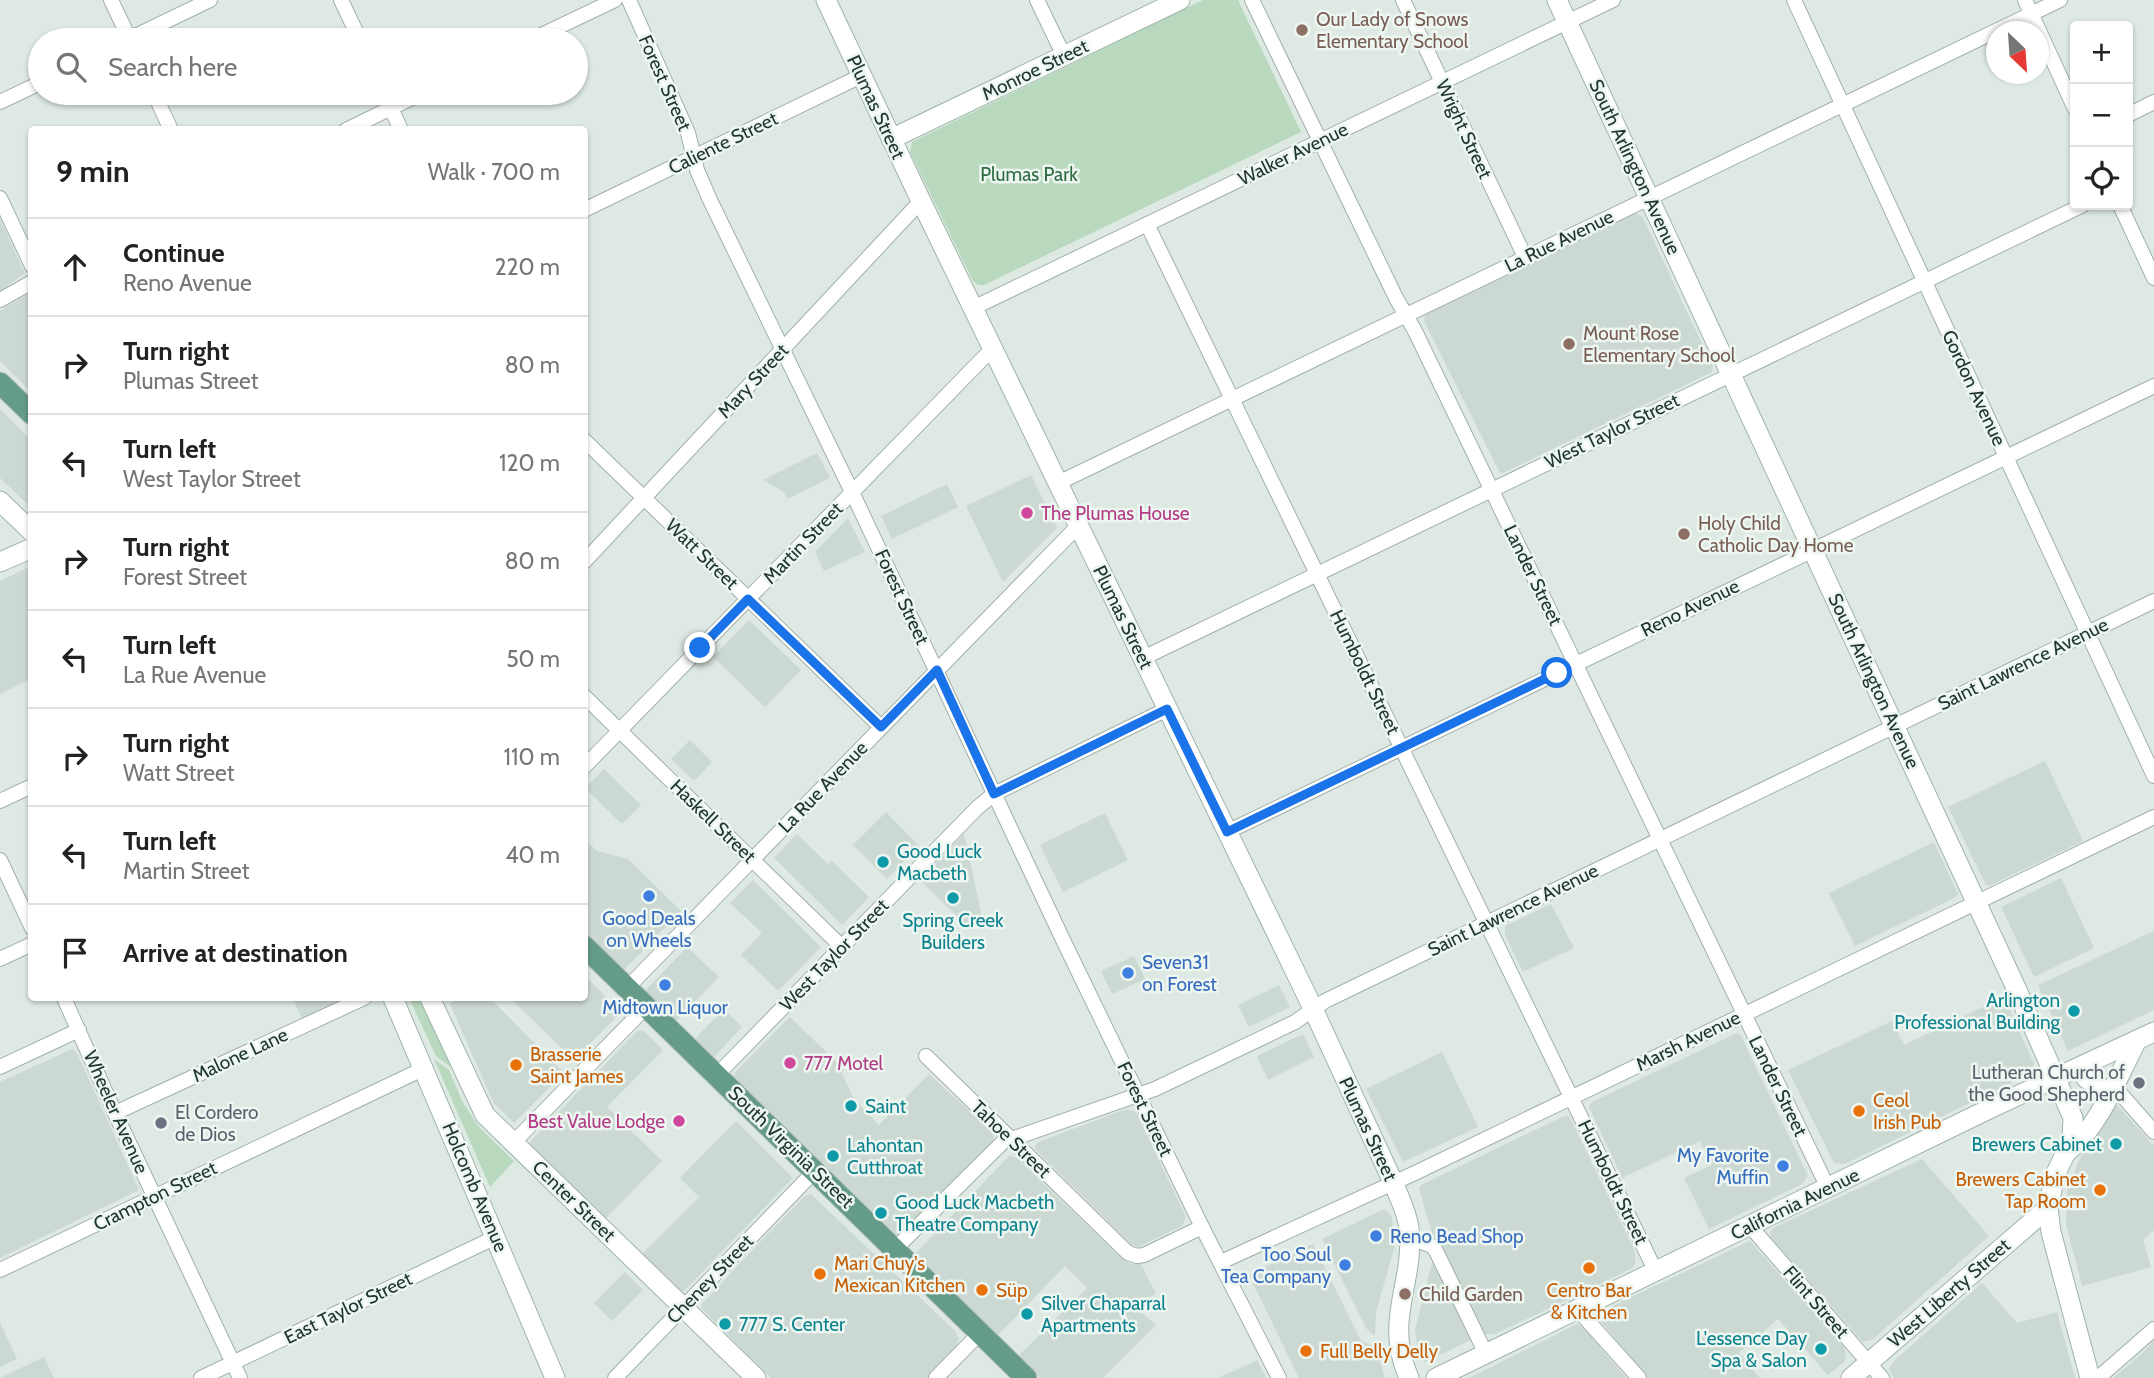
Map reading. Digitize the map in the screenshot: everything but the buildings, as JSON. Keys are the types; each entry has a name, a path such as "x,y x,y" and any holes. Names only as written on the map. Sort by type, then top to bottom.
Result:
{"main road":[{"path":"0,383 28,410"},
{"name":"South Virginia Street","path":"588,950 627,988 806,1180 815,1179 851,1214 896,1248 1011,1378"},
{"name":"South Virginia Street","path":"588,967 638,1015 708,1074 976,1336 1026,1378"}],"street":[{"path":"111,0 124,28"},
{"path":"153,28 210,0"},
{"path":"341,0 354,28"},
{"path":"556,28 615,0"},
{"name":"Forest Street","path":"629,0 676,103 710,200 1202,1227 1279,1378"},
{"name":"Plumas Street","path":"826,0 992,349 1313,1009 1393,1182 1408,1221 1410,1238 1397,1331 1399,1352 1409,1378"},
{"path":"1037,0 1064,56"},
{"name":"Monroe Street","path":"891,139 1180,0"},
{"name":"Lander Street","path":"1252,0 1828,1188"},
{"name":"Wright Street","path":"1403,0 1525,257"},
{"name":"South Arlington Avenue","path":"1558,0 1976,902 2073,1118 2074,1130 2056,1175 2048,1208 2051,1232 2090,1378"},
{"name":"Walker Avenue","path":"974,309 1614,0"},
{"name":"Gordon Avenue","path":"1794,0 2154,776"},
{"path":"2025,0 2070,98"},
{"name":"La Rue Avenue","path":"1058,483 2060,0"},
{"name":"Caliente Street","path":"588,208 861,76"},
{"path":"0,102 28,89"},
{"path":"2133,112 2154,102"},
{"path":"160,105 169,126"},
{"path":"390,105 399,126"},
{"path":"354,126 397,105"},
{"path":"0,198 28,258"},
{"name":"Mary Street","path":"588,558 921,201"},
{"name":"West Taylor Street","path":"1143,658 2073,210"},
{"path":"2123,210 2149,253 2154,278"},
{"name":"Humboldt Street","path":"1147,224 1656,1272"},
{"path":"0,300 28,284"},
{"name":"Martin Street","path":"588,763 992,349"},
{"name":"Reno Avenue","path":"1227,832 2154,386"},
{"name":"Watt Street","path":"588,444 881,727"},
{"path":"0,501 28,528"},
{"name":"La Rue Avenue","path":"627,988 1078,526"},
{"path":"0,562 28,550"},
{"name":"Saint Lawrence Avenue","path":"896,1248 999,1146 1010,1139 1154,1088 1253,1042 1486,923 2154,601"},
{"name":"Haskell Street","path":"588,700 842,947"},
{"name":"West Taylor Street","path":"708,1074 842,947 977,808 994,794 1167,709"},
{"path":"0,801 28,788"},
{"name":"Marsh Avenue","path":"1221,1262 2154,817"},
{"path":"0,860 28,920"},
{"path":"0,959 28,946"},
{"name":"Wheeler Avenue","path":"65,1001 240,1378"},
{"name":"Malone Lane","path":"115,1113 358,1001"},
{"name":"Holcomb Avenue","path":"394,1001 555,1378"},
{"name":"Center Street","path":"431,1001 480,1106 492,1122 755,1378"},
{"path":"513,1143 638,1015"},
{"path":"0,1067 79,1030"},
{"path":"2067,1151 2087,1133 2146,1036"},
{"name":"California Avenue","path":"1436,1378 2146,1036"},
{"name":"Tahoe Street","path":"926,1056 1131,1254 1144,1255 1202,1227"},
{"name":"Crampton Street","path":"0,1270 425,1068"},
{"path":"2078,1068 2087,1079 2109,1093 2119,1092 2154,1132"},
{"name":"Cheney Street","path":"615,1378 806,1180"},
{"name":"West Liberty Street","path":"1851,1378 1875,1370 2048,1208"},
{"name":"Flint Street","path":"1750,1226 1875,1370"},
{"name":"East Taylor Street","path":"201,1378 496,1237"},
{"path":"1410,1238 1432,1246 1436,1251 1486,1354"},
{"path":"1578,1310 1639,1378"},
{"path":"2098,1378 2154,1329"},
{"path":"936,1378 976,1336"}],"shaded area":[{"name":"Mount Rose Elementary School","path":"1633,214 1643,218 1713,367 1712,372 1500,473 1424,321 1425,316"},
{"path":"0,219 25,273 0,291"},
{"path":"28,294 28,389 0,361 0,311"},
{"path":"0,409 28,437 28,505 0,478"},
{"path":"817,453 830,478 787,499 784,492 763,480"},
{"path":"1031,475 1057,528 1003,582 966,506"},
{"path":"947,484 958,507 892,539 881,516"},
{"path":"848,518 865,552 824,571 815,552"},
{"path":"28,567 28,680 0,694 0,581"},
{"path":"749,620 801,670 765,707 713,657"},
{"path":"690,740 712,762 694,781 671,759"},
{"path":"2045,761 2083,841 1986,885 1948,807"},
{"path":"604,769 641,805 622,824 588,791 588,785"},
{"path":"886,812 919,846 887,879 853,845"},
{"path":"1105,813 1128,860 1063,892 1040,845"},
{"path":"797,834 828,864 832,861 869,897 842,925 774,858"},
{"path":"964,834 983,922 972,931 920,880"},
{"path":"1934,842 1958,894 1855,946 1829,893"},
{"path":"588,843 597,851 628,859 681,911 624,970 588,935"},
{"path":"2061,878 2094,948 2034,977 2001,907"},
{"path":"753,880 821,947 778,991 741,955 762,933 730,903"},
{"path":"1551,904 1574,948 1523,972 1505,935 1505,926"},
{"path":"2154,931 2154,1010 2068,1051 2038,985"},
{"path":"687,947 719,977 676,1021 645,991"},
{"path":"1134,956 1145,979 1112,994 1101,971"},
{"path":"588,979 618,1009 619,1014 574,1060 513,1001 588,1001"},
{"path":"1279,985 1290,1007 1249,1027 1238,1005"},
{"path":"2004,997 2034,1064 2031,1073 1845,1164 1834,1163 1788,1070 1892,1021 1904,1045"},
{"path":"294,1001 345,1001 303,1020"},
{"path":"454,1001 493,1001 564,1073 514,1123 493,1102 450,1004"},
{"path":"724,1009 742,1027 714,1057 695,1039"},
{"path":"790,1017 844,1069 842,1074 854,1099 879,1125 929,1074 993,1133 994,1141 901,1237 894,1234 733,1079 736,1071"},
{"path":"643,1030 663,1050 607,1107 662,1161 605,1219 529,1143 637,1031"},
{"path":"1737,1033 1741,1036 1808,1176 1802,1184 1709,1229 1684,1178 1712,1165 1700,1141 1622,1178 1589,1107 1592,1102"},
{"path":"1303,1034 1314,1057 1268,1080 1257,1056"},
{"path":"72,1049 77,1053 139,1190 0,1258 0,1082"},
{"path":"1442,1052 1478,1127 1403,1162 1366,1089"},
{"path":"2115,1103 2154,1146 2154,1230 2143,1240 2151,1267 2082,1286 2066,1224 2067,1190 2079,1161 2109,1107"},
{"path":"1126,1109 1136,1112 1186,1217 1182,1226 1138,1247 1133,1246 1035,1149 1036,1144 1041,1141"},
{"path":"1569,1116 1631,1243 1635,1252 1635,1264 1633,1268 1495,1334 1483,1334 1432,1233 1419,1188 1562,1117"},
{"path":"736,1121 793,1178 684,1291 681,1291 642,1254 699,1197 680,1178"},
{"path":"1010,1155 1018,1159 1121,1258 1131,1264 1141,1264 1156,1294 1133,1305 1156,1325 1103,1378 1040,1378 1018,1356 1087,1288 1065,1266 997,1336 915,1254"},
{"path":"1922,1159 1989,1236 1872,1340 1863,1342 1772,1239 1770,1233 1773,1228"},
{"path":"811,1194 955,1331 959,1339 957,1348 929,1378 771,1378 702,1309 701,1305 757,1245 805,1196"},
{"path":"1386,1210 1392,1217 1395,1245 1376,1312 1375,1335 1366,1328 1322,1239"},
{"path":"1750,1241 1844,1347 1844,1362 1828,1375 1778,1319 1739,1353 1760,1378 1648,1378 1601,1322 1600,1312"},
{"path":"1313,1244 1360,1339 1375,1346 1385,1378 1299,1378 1249,1275"},
{"path":"1433,1259 1471,1340 1425,1362 1419,1356 1415,1331"},
{"path":"625,1272 643,1290 612,1321 594,1303"},
{"path":"1982,1283 2017,1323 2057,1312 2075,1378 1894,1378 1889,1368 1895,1360"},
{"path":"0,1322 17,1359 0,1367"},
{"path":"1577,1324 1583,1327 1626,1378 1469,1378"},
{"path":"2154,1340 2154,1378 2113,1378 2145,1351"},
{"path":"44,1357 54,1378 0,1378"},
{"path":"1257,1360 1266,1378 1218,1378 1247,1365"}],"green space":[{"name":"Plumas Park","path":"1203,0 1238,0 1301,132 984,285 973,281 910,152 912,142"},
{"path":"410,1001 420,1001 452,1068 436,1056"},
{"path":"434,1059 449,1070 462,1101 479,1127 514,1161 490,1187"}],"place":[{"name":"Our Lady of Snows Elementary School","path":"1302,30"},
{"name":"Mount Rose Elementary School","path":"1569,344"},
{"name":"The Plumas House","path":"1027,513"},
{"name":"Holy Child Catholic Day Home","path":"1684,534"},
{"name":"Good Luck Macbeth","path":"883,862"},
{"name":"Good Deals on Wheels","path":"649,896"},
{"name":"Spring Creek Builders","path":"953,898"},
{"name":"Seven31 on Forest","path":"1128,973"},
{"name":"Midtown Liquor","path":"665,985"},
{"name":"Arlington Professional Building","path":"2074,1011"},
{"name":"777 Motel","path":"790,1063"},
{"name":"Brasserie Saint James","path":"516,1065"},
{"name":"Lutheran Church of the Good Shepherd","path":"2139,1083"},
{"name":"Saint","path":"851,1106"},
{"name":"Ceol Irish Pub","path":"1859,1111"},
{"name":"Best Value Lodge","path":"679,1121"},
{"name":"El Cordero de Dios","path":"161,1123"},
{"name":"Brewers Cabinet","path":"2116,1144"},
{"name":"Lahontan Cutthroat","path":"833,1156"},
{"name":"My Favorite Muffin","path":"1783,1166"},
{"name":"Brewers Cabinet Tap Room","path":"2100,1190"},
{"name":"Good Luck Macbeth Theatre Company","path":"881,1213"},
{"name":"Reno Bead Shop","path":"1376,1236"},
{"name":"Too Soul Tea Company","path":"1345,1265"},
{"name":"Centro Bar & Kitchen","path":"1589,1268"},
{"name":"Mari Chuy's Mexican Kitchen","path":"820,1274"},
{"name":"Süp","path":"982,1290"},
{"name":"Child Garden","path":"1405,1294"},
{"name":"Silver Chaparral Apartments","path":"1027,1314"},
{"name":"777 S. Center","path":"725,1324"},
{"name":"L'essence Day Spa & Salon","path":"1821,1349"},
{"name":"Full Belly Delly","path":"1306,1351"}],"route":[{"path":"700,648 748,599 881,727 937,670 994,794 1167,709 1227,832 1557,673"}]}
